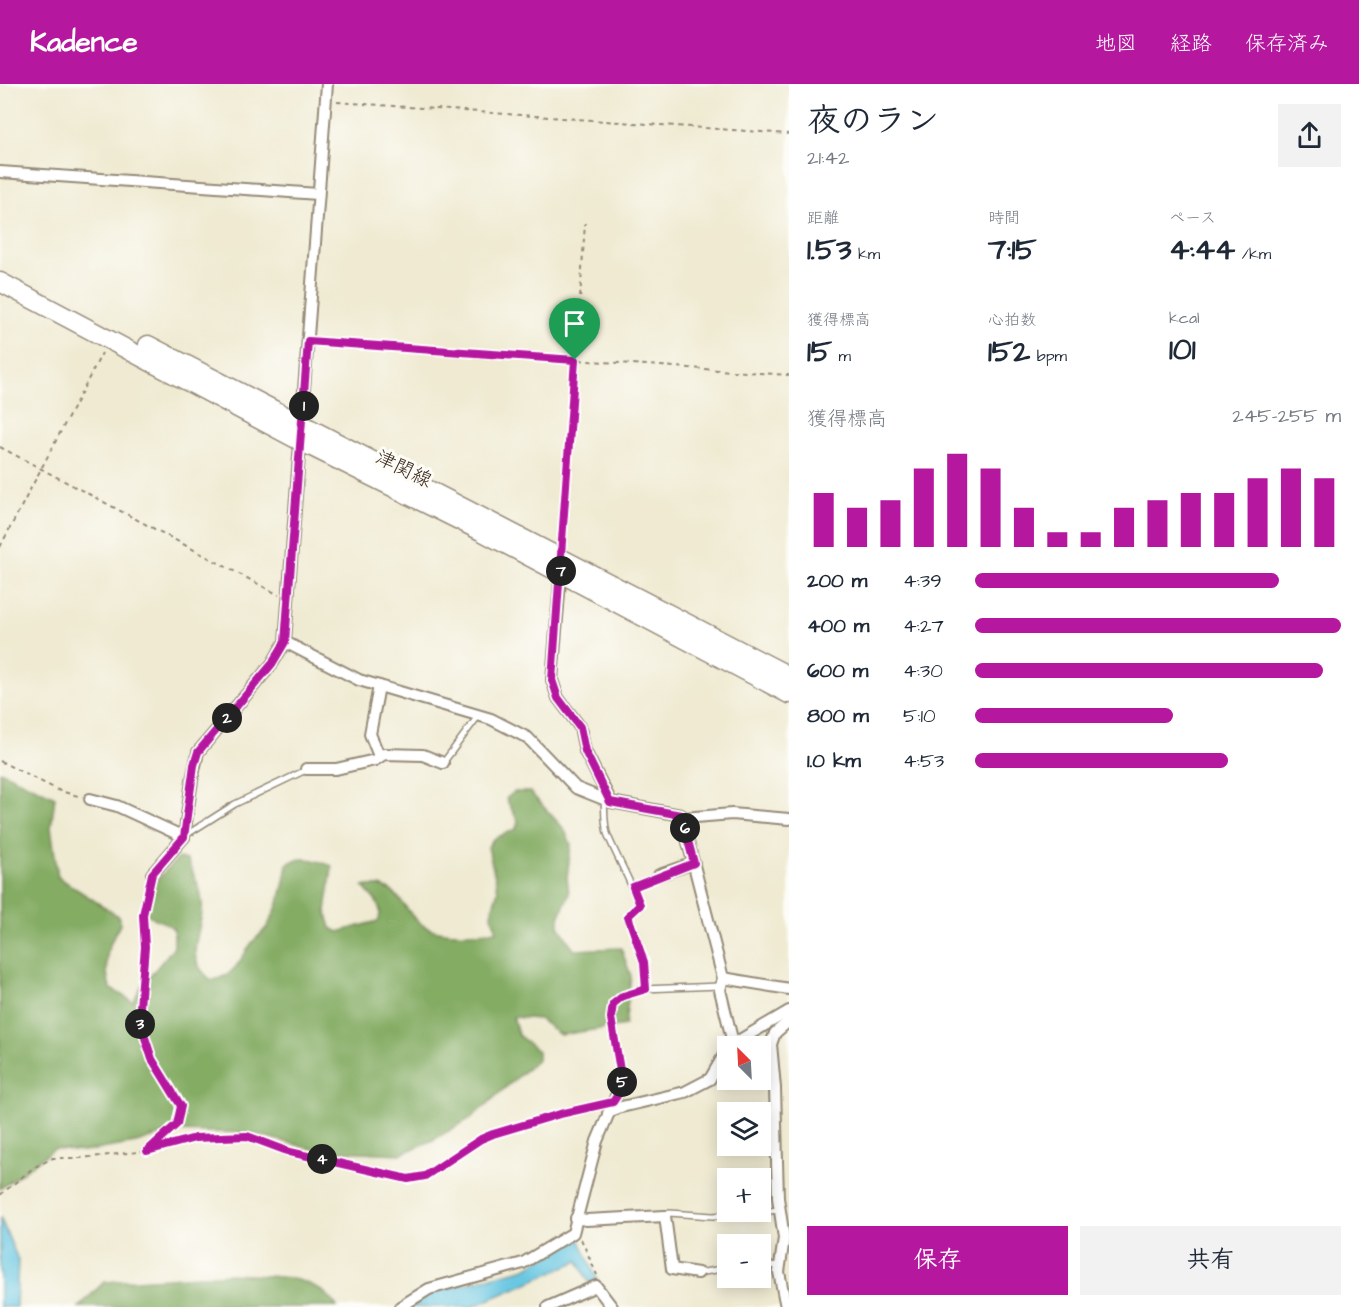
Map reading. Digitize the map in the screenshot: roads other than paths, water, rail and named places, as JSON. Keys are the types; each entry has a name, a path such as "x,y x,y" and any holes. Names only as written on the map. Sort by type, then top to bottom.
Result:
{"main road":[{"name":"津関線","path":"0,269 481,531 789,676"},
{"name":"津関線","path":"0,282 302,434"},
{"name":"津関線","path":"561,567 789,694"}],"street":[{"path":"152,874 184,837 194,765 198,752 272,664 285,642 327,84"},
{"path":"0,172 318,194"},
{"path":"561,567 552,680 554,691 580,727 585,751 607,801"},
{"path":"285,642 359,681 478,715 528,738 576,788 607,801 683,818 732,814 789,819"},
{"path":"379,686 370,734 379,756"},
{"path":"306,770 336,769 375,760 379,756 423,755 443,764"},
{"path":"90,799 117,806 184,837"},
{"path":"683,818 721,982 729,1036"},
{"path":"659,875 694,863"},
{"path":"721,982 789,989"},
{"path":"747,1036 789,1011"},
{"path":"786,1307 779,1266 784,1238 776,1088 771,1044 775,1033 789,1021"},
{"path":"608,1113 617,1108 686,1092 710,1079 717,1067"},
{"path":"400,1307 429,1289 523,1263 573,1231 597,1141 613,1102 622,1088 622,1082"},
{"path":"576,1218 586,1220 665,1216 672,1269 698,1273"},
{"path":"556,1305 596,1286 612,1307"}],"lane":[{"path":"443,764 478,715"},
{"path":"184,837 235,804 306,770"},
{"path":"607,801 608,835 640,905 628,916 644,962 646,989"},
{"path":"633,887 659,875"},
{"path":"622,1082 611,1018 613,1004 623,996 646,989 721,982"},
{"path":"665,1216 669,1213 717,1216"},
{"path":"771,1265 779,1266"},
{"path":"698,1273 717,1270"}],"water":[{"path":"0,1217 18,1260 16,1307 0,1307"},
{"path":"578,1236 597,1279 589,1283 578,1261 472,1307 409,1307 431,1293 526,1268"}]}
